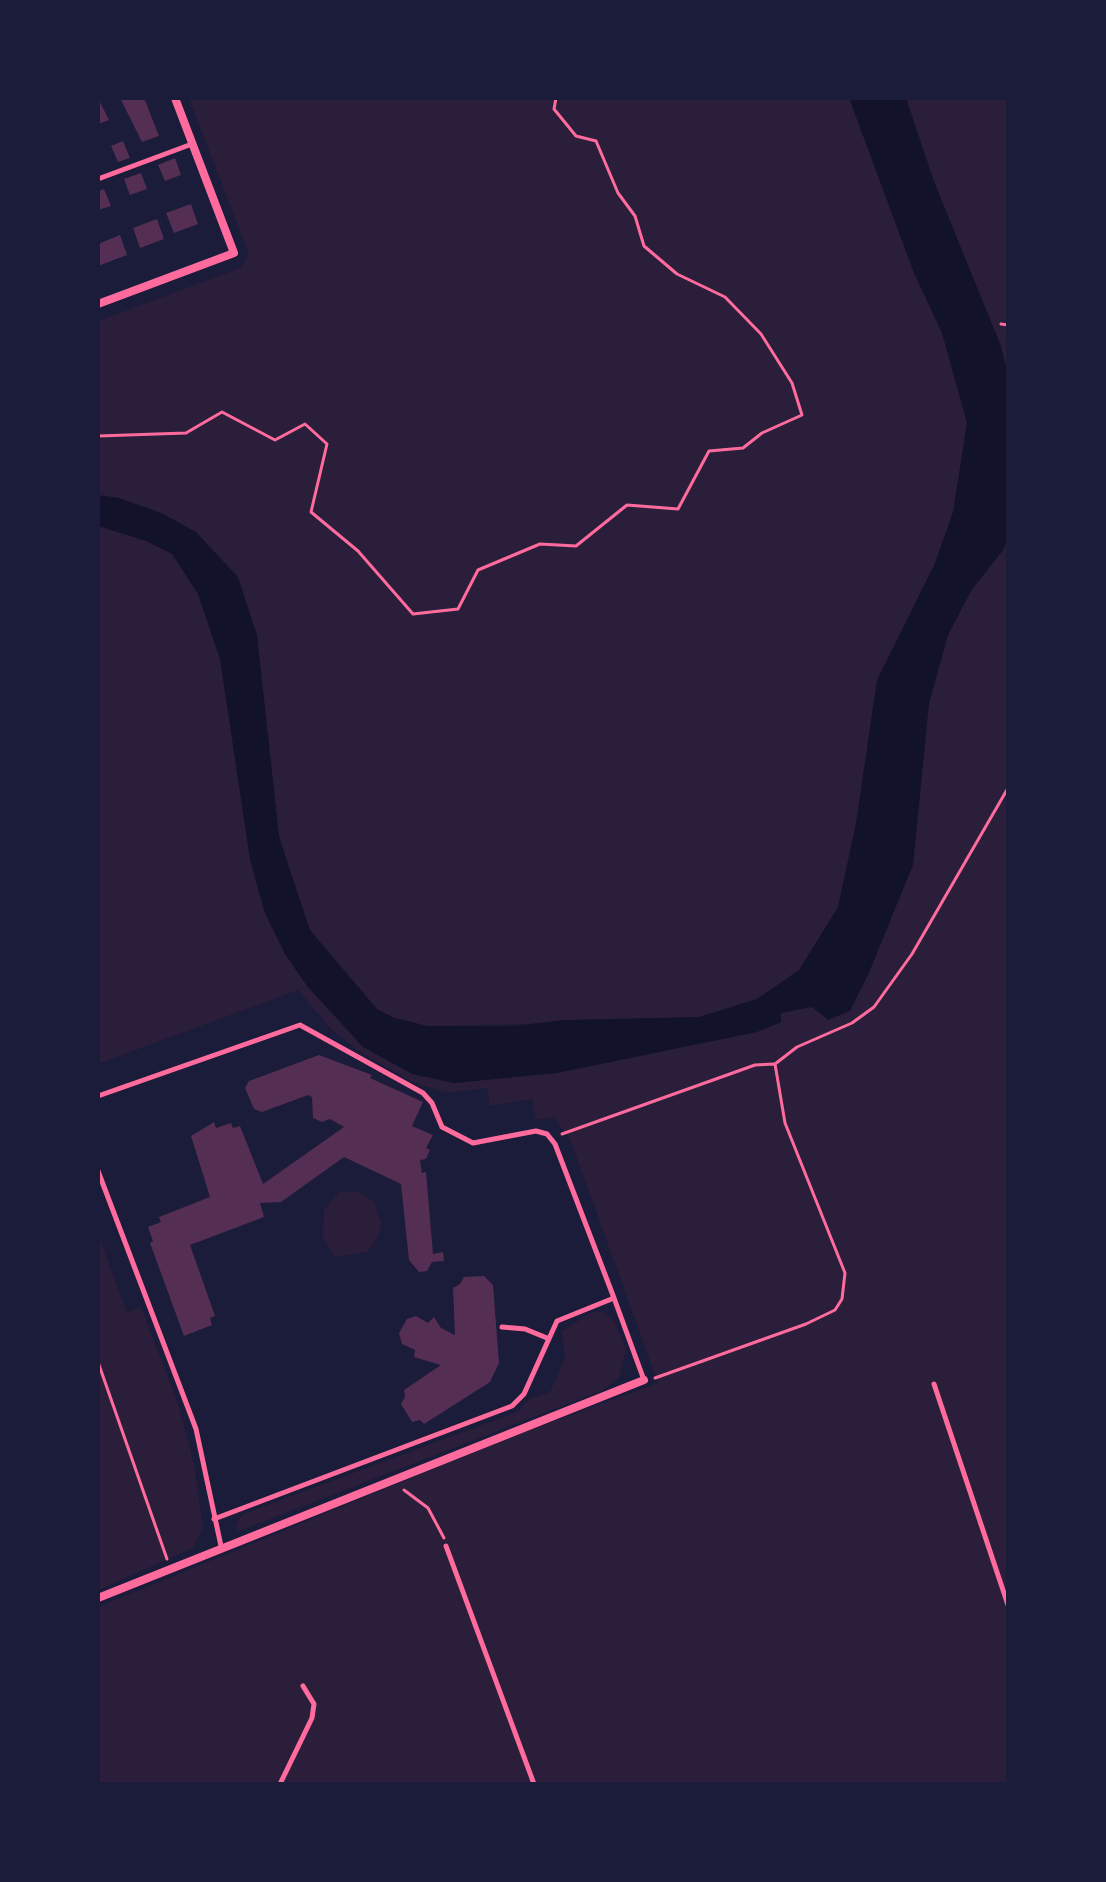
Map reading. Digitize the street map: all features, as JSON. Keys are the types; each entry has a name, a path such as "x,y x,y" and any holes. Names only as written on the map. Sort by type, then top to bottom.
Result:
{"street":[{"path":"98,304 234,253 175,98"},
{"path":"98,1598 170,1566 644,1380"}],"lane":[{"path":"98,179 192,144"},
{"path":"98,1096 300,1025 423,1093 432,1103 442,1127 473,1143 536,1131 551,1139 644,1380"},
{"path":"98,1171 196,1429 221,1546"},
{"path":"214,1519 512,1406 524,1394 547,1338 564,1316 614,1298"},
{"path":"502,1327 525,1329 547,1338"},
{"path":"934,1384 1008,1605"},
{"path":"446,1546 534,1784"},
{"path":"280,1784 312,1718 314,1704 303,1686"}],"path":[{"path":"98,436 186,433 222,412 275,440 305,424 327,444 311,512 358,551 413,614 458,609 478,570 540,544 576,546 627,505 678,509 709,451 743,448 762,433 802,415 792,383 761,334 725,297 677,274 644,246 635,216 618,193 596,141 576,136 554,109 556,98"},
{"path":"1001,324 1008,325"},
{"path":"551,1139 755,1065 775,1064 797,1047 852,1023 874,1007 912,954 1008,788"},
{"path":"644,1380 806,1324 835,1310 842,1299 845,1273 785,1123 775,1064"},
{"path":"98,1362 170,1566"},
{"path":"390,1481 428,1508 438,1523 446,1546"}],"shaded area":[{"path":"189,98 1008,98 1008,1784 98,1784 98,1607 511,1437 658,1383 570,1139 553,1117 536,1120 532,1099 490,1106 487,1088 449,1093 414,1083 357,1050 331,1029 298,990 98,1064 98,321 240,268 248,252","holes":["343,973 377,1009 394,1018 427,1026 528,1024 363,1047"]},
{"path":"849,98 906,98 935,184 1001,346 1008,375 1008,535 1004,549 971,591 948,635 929,704 913,865 868,975 850,1011 828,1020 812,1007 781,1013 781,1022 757,1032 557,1073 454,1083 412,1074 363,1047 307,986 285,954 264,911 250,859 220,659 198,594 172,554 146,541 98,526 98,495 119,498 161,513 196,532 238,577 257,635 279,836 288,864 310,930 377,1009 394,1018 427,1026 511,1026 565,1020 699,1017 757,999 799,970 838,907 856,823 877,680 935,563 953,512 967,423 942,333 914,273"},
{"path":"339,1192 359,1192 375,1203 381,1223 378,1237 367,1252 335,1257 323,1238 324,1210"},
{"path":"98,1234 127,1312 141,1307 179,1406 194,1464 203,1527 193,1548 98,1590"},
{"path":"592,1312 603,1312 614,1320 626,1349 619,1378 601,1391 239,1531 235,1525 243,1514 517,1412 531,1398 550,1392 565,1358 562,1331"}],"building":[{"path":"98,98 109,120 98,124"},
{"path":"120,98 144,98 159,136 142,142"},
{"path":"123,141 130,158 118,162 111,146"},
{"path":"175,158 181,175 165,181 158,165"},
{"path":"141,173 147,189 130,195 124,179"},
{"path":"104,189 111,206 98,210 98,191"},
{"path":"191,204 198,224 174,233 166,213"},
{"path":"157,219 164,239 140,248 133,228"},
{"path":"120,235 127,255 98,266 98,244"},
{"path":"319,1055 372,1075 370,1078 423,1102 412,1126 433,1135 426,1148 430,1150 426,1159 420,1160 422,1173 426,1172 433,1254 443,1252 444,1261 432,1262 427,1271 419,1272 409,1260 401,1184 344,1157 281,1202 260,1203 264,1217 190,1245 215,1316 210,1318 212,1325 184,1336 150,1243 153,1241 148,1227 161,1222 159,1217 210,1197 191,1136 214,1122 216,1128 231,1123 233,1128 240,1126 263,1184 344,1127 330,1119 322,1122 313,1118 312,1097 308,1095 262,1112 254,1109 245,1088 249,1081"},
{"path":"484,1276 493,1285 499,1363 490,1382 424,1424 420,1420 412,1422 401,1404 405,1397 404,1390 441,1365 414,1357 415,1350 402,1344 399,1333 407,1319 416,1316 428,1323 434,1317 441,1328 455,1335 453,1288 464,1277"}]}
